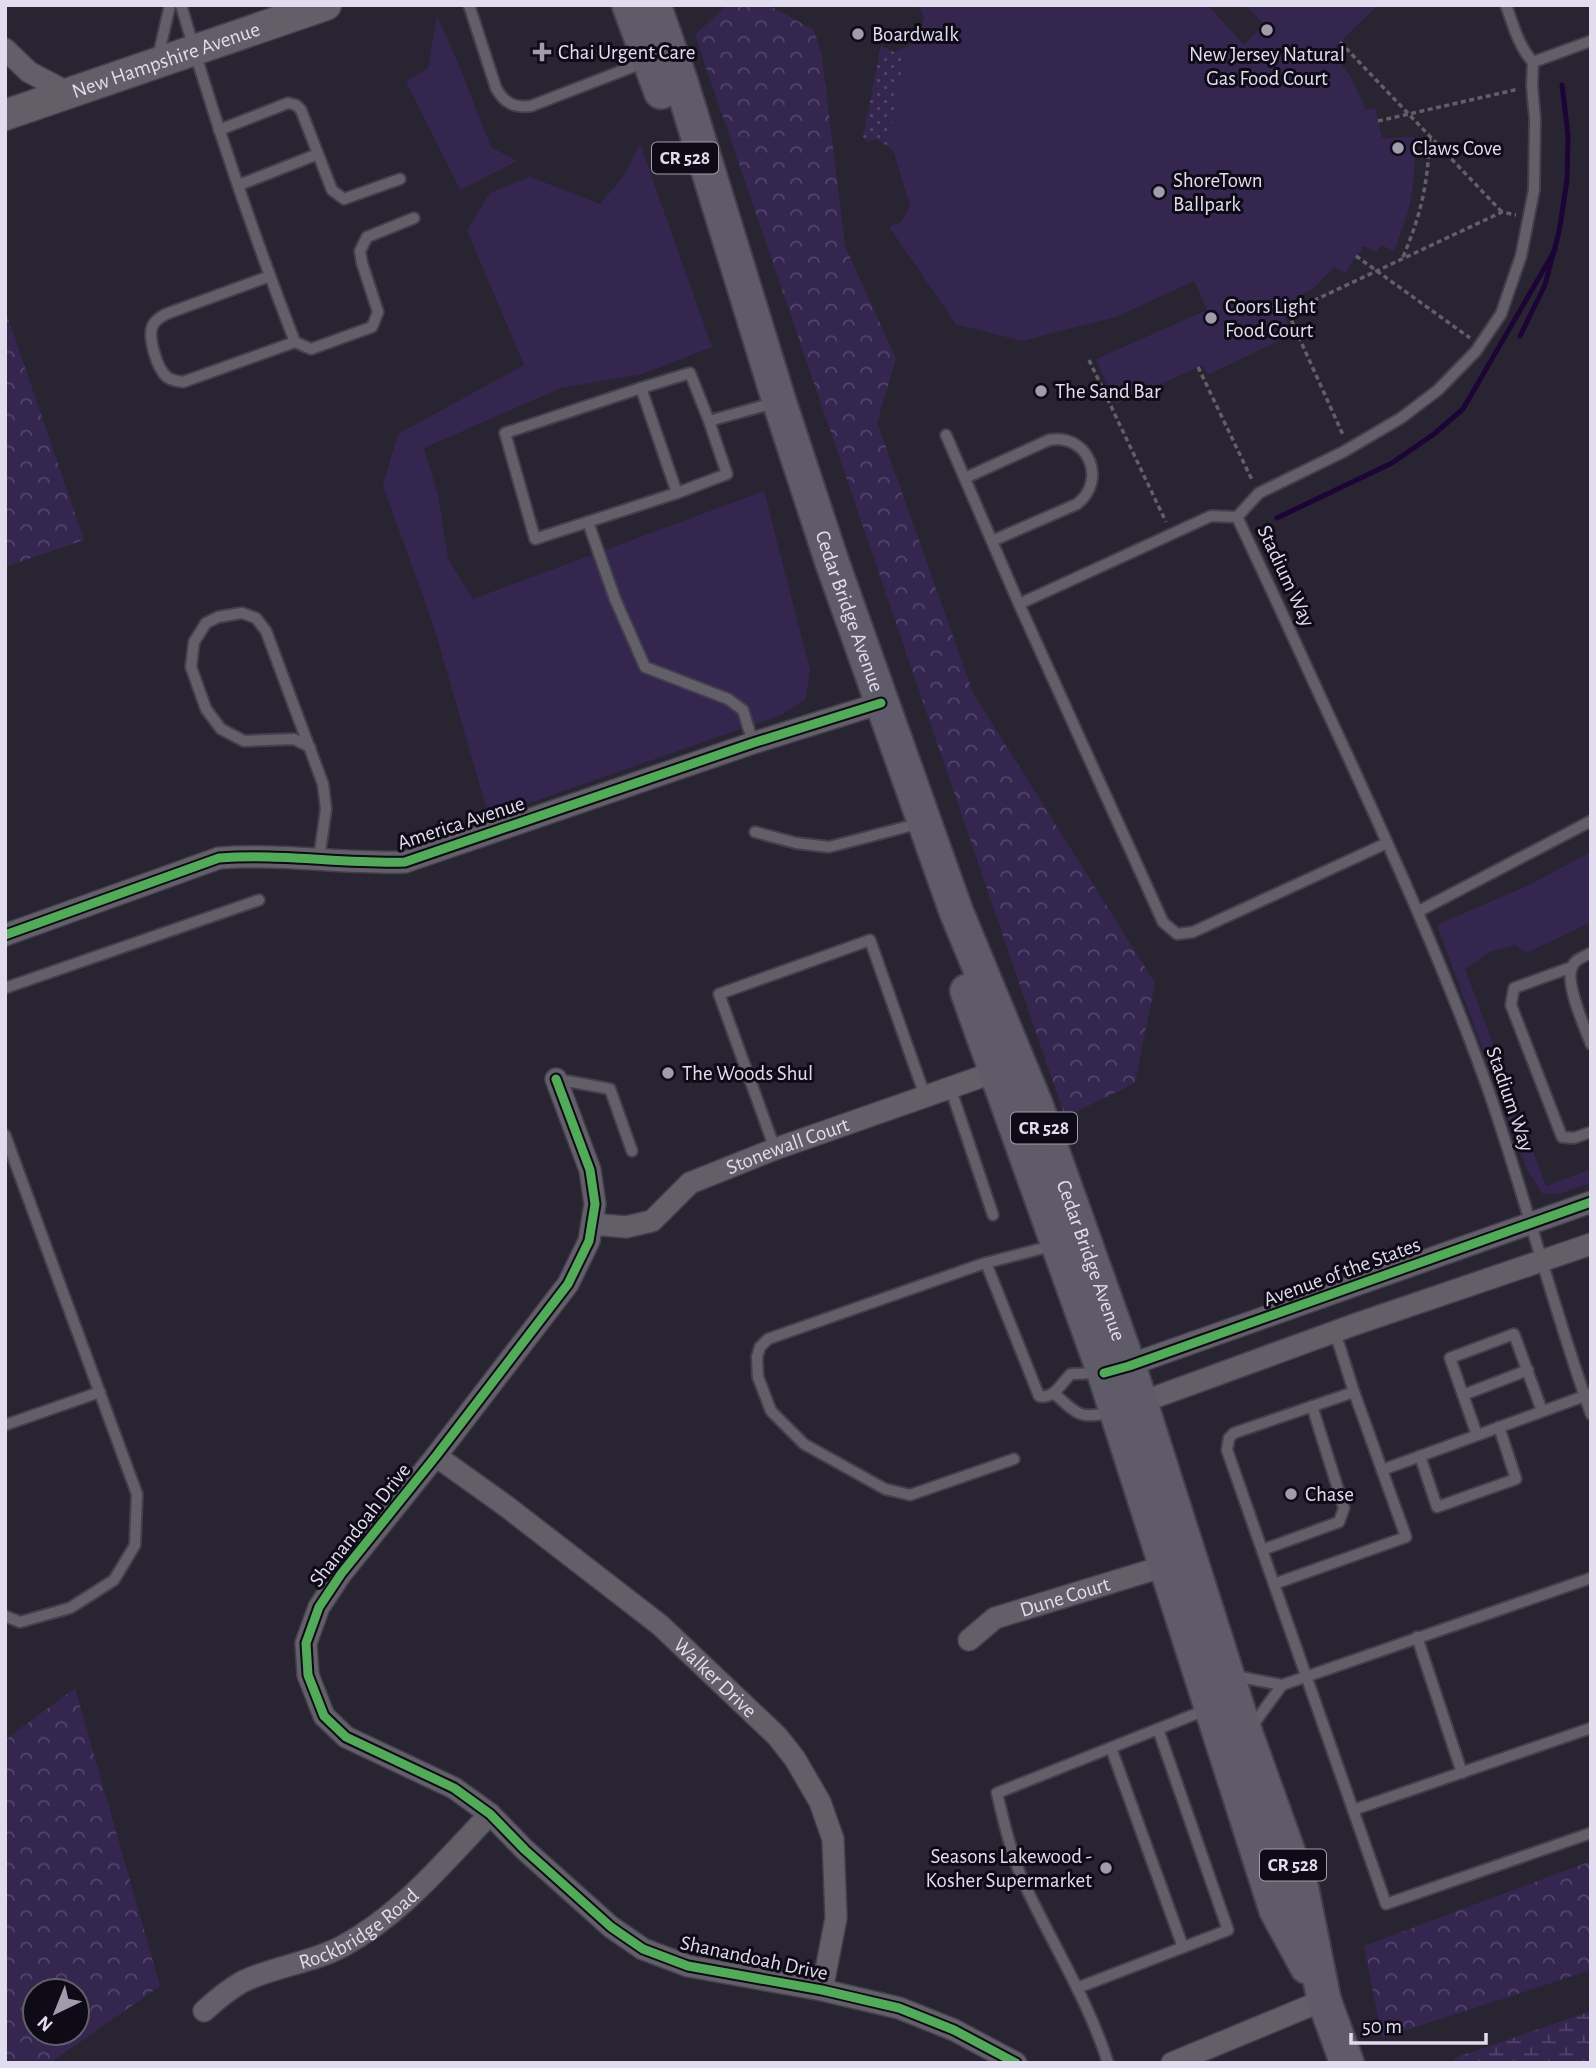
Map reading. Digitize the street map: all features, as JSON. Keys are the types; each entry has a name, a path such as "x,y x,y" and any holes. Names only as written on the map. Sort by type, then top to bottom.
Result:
{"main road":[{"name":"New Hampshire Avenue","path":"5,115 326,5"},
{"name":"Cedar Bridge Avenue","path":"629,5 660,57 750,307 832,562 936,857 1036,1105 1116,1369"},
{"name":"Cedar Bridge Avenue","path":"654,5 660,57"},
{"path":"936,857 942,917 995,1072 1058,1244 1116,1369 1129,1407 1166,1566 1276,1910 1324,2000"},
{"name":"CR 528","path":"1129,1407 1229,1674 1247,1734 1303,1891 1324,2000 1347,2063"}],"street":[{"path":"6,53 29,72 69,93"},
{"name":"America Avenue","path":"5,935 219,858 256,855 360,863 405,862 753,743 881,703"},
{"name":"Stonewall Court","path":"592,1224 626,1227 652,1221 690,1183 775,1149 995,1072"},
{"name":"Shanandoah Drive","path":"556,1079 590,1170 595,1204 589,1241 568,1284 341,1574 319,1607 306,1643 308,1675 324,1716 346,1737 454,1788 490,1814 525,1850 602,1919 643,1949 688,1966 822,1990 899,2008 954,2030 1016,2063"},
{"name":"Avenue of the States","path":"1116,1369 1591,1202"},
{"path":"1129,1407 1335,1332 1591,1244"},
{"name":"Walker Drive","path":"436,1455 660,1625 777,1736 795,1759 820,1802 834,1839 836,1918 822,1990"},
{"name":"Dune Court","path":"969,1640 995,1618 1166,1566"},
{"name":"Rockbridge Road","path":"204,2011 225,1992 245,1981 340,1948 372,1928 409,1899 490,1814"},
{"path":"1172,2063 1324,2000"}],"lane":[{"path":"157,62 170,5"},
{"path":"181,5 192,50 219,130 295,342"},
{"path":"469,5 496,88 500,97 511,105 531,106 660,57"},
{"path":"1506,5 1517,36 1533,62 1591,41"},
{"name":"Stadium Way","path":"1533,62 1534,190 1521,256 1501,314 1480,346 1438,390 1401,418 1349,448 1258,493 1237,517 1419,911 1489,1093 1541,1261 1587,1394 1591,1414"},
{"path":"219,130 288,103 296,105 301,110 332,190 344,199 400,179"},
{"path":"239,185 318,154"},
{"path":"270,276 159,318 152,327 151,342 167,377 183,382 295,342 311,349 372,327 378,312 360,251 367,237 414,218"},
{"path":"690,373 727,474 535,539 505,433 640,388 690,373"},
{"path":"640,388 677,493"},
{"path":"709,422 779,401"},
{"path":"946,435 1019,604 1163,922 1177,934 1193,932 1387,843"},
{"path":"965,478 1058,438 1074,443 1090,463 1094,481 1086,497 1077,504 992,541"},
{"path":"1019,604 1211,516 1237,517"},
{"path":"588,522 615,599 645,667 728,699 743,710 753,743"},
{"path":"310,747 294,739 244,741 221,729 206,709 191,667 194,642 206,623 218,617 242,613 256,618 266,631 310,747 323,784 326,809 320,859"},
{"path":"1419,911 1591,821"},
{"path":"755,832 796,843 829,847 924,822"},
{"path":"5,988 259,900"},
{"path":"775,1149 719,994 870,940 925,1096"},
{"path":"1591,953 1573,963 1570,972 1574,996 1591,1044"},
{"path":"1572,967 1514,988 1511,1005 1562,1137 1574,1138 1591,1132"},
{"path":"556,1079 610,1089 632,1151"},
{"path":"950,1087 992,1215"},
{"path":"5,1135 137,1493 135,1545 114,1580 70,1608 20,1622 5,1616"},
{"path":"1014,1459 910,1495 885,1489 804,1444 771,1411 758,1377 757,1357 760,1348 768,1339 986,1263 1058,1244"},
{"path":"986,1263 1039,1396 1042,1398 1055,1394 1071,1374 1116,1369"},
{"path":"1274,1584 1406,1537 1335,1332"},
{"path":"1477,1434 1450,1358 1514,1334 1542,1411"},
{"path":"1463,1395 1528,1370"},
{"path":"5,1425 100,1392"},
{"path":"1354,1392 1234,1433 1227,1444 1386,1904 1591,1833"},
{"path":"1055,1394 1075,1413 1090,1417 1129,1407"},
{"path":"1382,1470 1587,1394"},
{"path":"1262,1550 1339,1522 1344,1508 1312,1406"},
{"path":"1420,1456 1437,1507 1516,1479 1499,1427"},
{"path":"1229,1674 1282,1685 1591,1578"},
{"path":"1417,1637 1462,1773"},
{"path":"1247,1734 1282,1685"},
{"path":"1108,2063 1097,2028 1023,1880 1009,1843 996,1793 1211,1707"},
{"path":"1353,1810 1591,1728"},
{"path":"1077,1988 1227,1930 1158,1729"},
{"path":"1111,1748 1183,1947"}],"path":[{"path":"1339,42 1502,212 1285,314 1349,448"},
{"path":"1378,121 1532,86"},
{"path":"1403,259 1419,218 1427,181 1430,137"},
{"path":"1356,256 1480,346"},
{"path":"1089,360 1172,533"},
{"path":"1198,367 1258,493"}],"green space":[{"path":"727,5 768,5 814,30 822,57 845,246 896,359 877,422 973,693 1155,983 1135,1083 1065,1117 695,35"},
{"name":"ShoreTown Ballpark","path":"919,5 1208,5 1244,45 1264,24 1245,5 1378,5 1331,51 1352,79 1366,110 1375,108 1382,138 1414,137 1412,195 1394,251 1381,245 1377,252 1364,246 1345,273 1334,267 1315,287 1280,307 1292,334 1208,375 1203,365 1116,404 1096,359 1207,310 1194,281 1116,317 1022,341 956,324 889,227 901,222 910,206 889,137 906,47 913,44 924,19"},
{"path":"437,16 491,147 517,161 460,190 406,82 428,68"},
{"path":"881,46 894,52 906,47 889,137 893,150 877,139 868,142 863,137"},
{"path":"640,144 712,347 642,374 561,388 424,448 438,495 448,559 473,599 764,491 810,670 806,699 781,715 489,817 433,624 383,486 398,434 524,365 467,230 490,193 530,177 600,204 625,174"},
{"path":"5,309 84,540 5,567"},
{"path":"1591,852 1591,922 1527,953 1515,945 1490,952 1465,969 1546,1186 1591,1169 1591,1183 1558,1194 1543,1194 1528,1172 1437,925 1531,884"},
{"path":"75,1688 160,1986 91,2034 91,1977 21,1977 21,2047 73,2047 50,2063 5,2063 5,1740"},
{"path":"1591,1861 1591,1970 1382,2038 1364,1946"},
{"path":"1591,2011 1591,2063 1452,2063 1455,2058"}],"waterway":[{"path":"1520,336 1545,285 1559,232 1567,180 1568,135 1562,85"},
{"path":"1277,518 1392,463 1434,434 1463,409 1555,250"}],"cycle path":[{"path":"5,935 219,858 405,862 753,743 881,703"},
{"path":"556,1079 590,1170 595,1204 589,1241 568,1284 341,1574 319,1607 306,1643 308,1675 324,1716 346,1737 454,1788 490,1814 525,1850 611,1927 643,1949 688,1966 822,1990 899,2008 954,2030 1016,2063"},
{"path":"1104,1373 1591,1202"}],"place":[{"name":"New Jersey Natural Gas Food Court","path":"1267,30"},
{"name":"Boardwalk","path":"858,34"},
{"name":"Chai Urgent Care","path":"542,52"},
{"name":"Claws Cove","path":"1398,148"},
{"name":"ShoreTown Ballpark","path":"1159,192"},
{"name":"Coors Light Food Court","path":"1211,318"},
{"name":"The Sand Bar","path":"1041,391"},
{"name":"The Woods Shul","path":"668,1073"},
{"name":"Chase","path":"1291,1494"},
{"name":"Seasons Lakewood - Kosher Supermarket","path":"1106,1868"}]}
